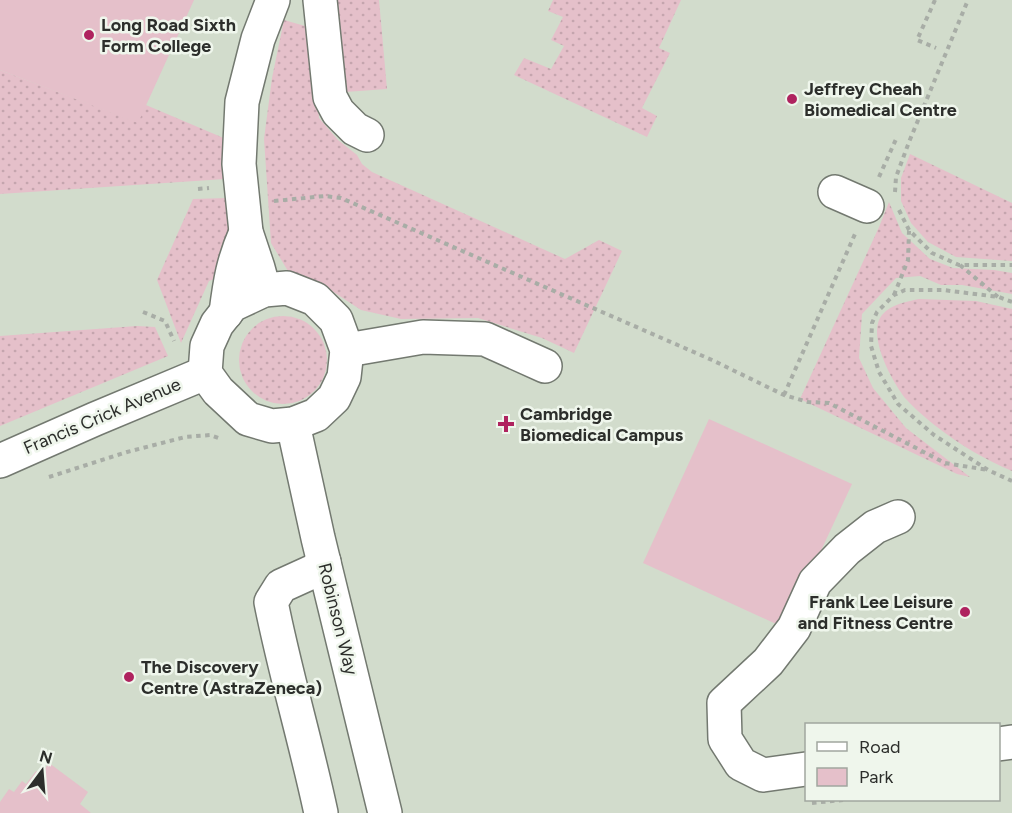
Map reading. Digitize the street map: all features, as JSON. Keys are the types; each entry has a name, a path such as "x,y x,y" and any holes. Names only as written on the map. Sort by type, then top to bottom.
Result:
{"street":[{"path":"264,290 246,232 239,164 242,102 258,39 273,0"},
{"path":"320,0 330,97 338,112 355,129 367,135"},
{"path":"835,192 886,200"},
{"path":"226,313 232,267 246,232"},
{"path":"287,288 315,299 336,320 346,350 344,377 334,398 316,415 293,424 272,426 248,419 218,391 205,373 207,346 217,324 226,313 232,305 264,290 287,288"},
{"path":"346,350 423,337 485,339 545,366"},
{"name":"Francis Crick Avenue","path":"0,461 205,373"},
{"name":"Robinson Way","path":"293,424 385,813"},
{"path":"805,769 763,775 734,765 725,739 724,703 775,654 794,628 814,582 847,549 875,527 898,517"},
{"path":"321,813 281,655 271,602 281,586 314,571 324,562"}],"path":[{"path":"935,0 917,40 936,48"},
{"path":"784,395 886,200 968,0"},
{"path":"897,137 886,200 909,230 933,253 959,265 999,297"},
{"path":"274,202 325,196 341,198 712,360 784,395 808,402 829,403 945,463 988,470"},
{"path":"894,296 908,260 909,230"},
{"path":"959,265 1012,266"},
{"path":"1012,302 999,297 943,290 905,290 894,296 877,312 872,323 871,346 879,372 898,404 934,435 988,470 1012,481"},
{"path":"143,312 165,321 174,342"},
{"path":"47,478 128,452 185,437 210,435 226,440"},
{"path":"805,803 830,801"}],"shaded area":[{"name":"Cambridge Biomedical Campus","path":"0,0 1012,0 1012,813 0,813"}],"green space":[{"name":"Long Road Sixth Form College","path":"0,0 194,0 138,123 0,70"},
{"path":"337,0 379,0 387,89 345,92"},
{"path":"553,0 681,0 659,48 670,53 642,108 657,116 647,137 514,75 524,58 551,69 564,46 551,40 563,17 548,11"},
{"path":"284,20 312,28 319,118 338,140 357,155 362,164 372,172 565,259 599,240 622,251 574,353 542,338 478,318 401,319 361,310 329,289 288,271 271,243 264,139 272,78"},
{"path":"0,70 137,122 146,105 226,139 225,179 0,194"},
{"path":"910,154 1012,203 1012,261 956,257 928,242 911,223 901,201 901,178"},
{"path":"227,198 230,244 224,275 209,281 181,343 157,280 193,199"},
{"path":"889,202 902,233 930,259 953,268 1012,273 1012,294 962,285 941,285 920,276 896,278 862,314 859,358 873,388 906,428 970,477 957,474 800,399"},
{"path":"919,299 976,301 1012,309 1012,471 973,452 937,427 910,403 888,371 879,346 878,324 882,315 890,308"},
{"path":"283,316 300,320 314,329 323,343 327,360 323,377 314,391 300,400 283,404 266,400 252,391 243,377 239,360 243,343 252,329 266,320"},
{"path":"137,326 155,327 168,356 0,426 0,336"},
{"path":"709,419 852,484 785,628 643,563"},
{"path":"49,763 88,792 80,804 91,813 0,813 0,802 9,789 14,792 22,781 26,784 36,771 41,774"}],"place":[{"name":"Long Road Sixth Form College","path":"89,35"},
{"name":"Jeffrey Cheah Biomedical Centre","path":"792,99"},
{"name":"Cambridge Biomedical Campus","path":"506,424"},
{"name":"Frank Lee Leisure and Fitness Centre","path":"965,612"},
{"name":"The Discovery Centre (AstraZeneca)","path":"129,677"}]}
